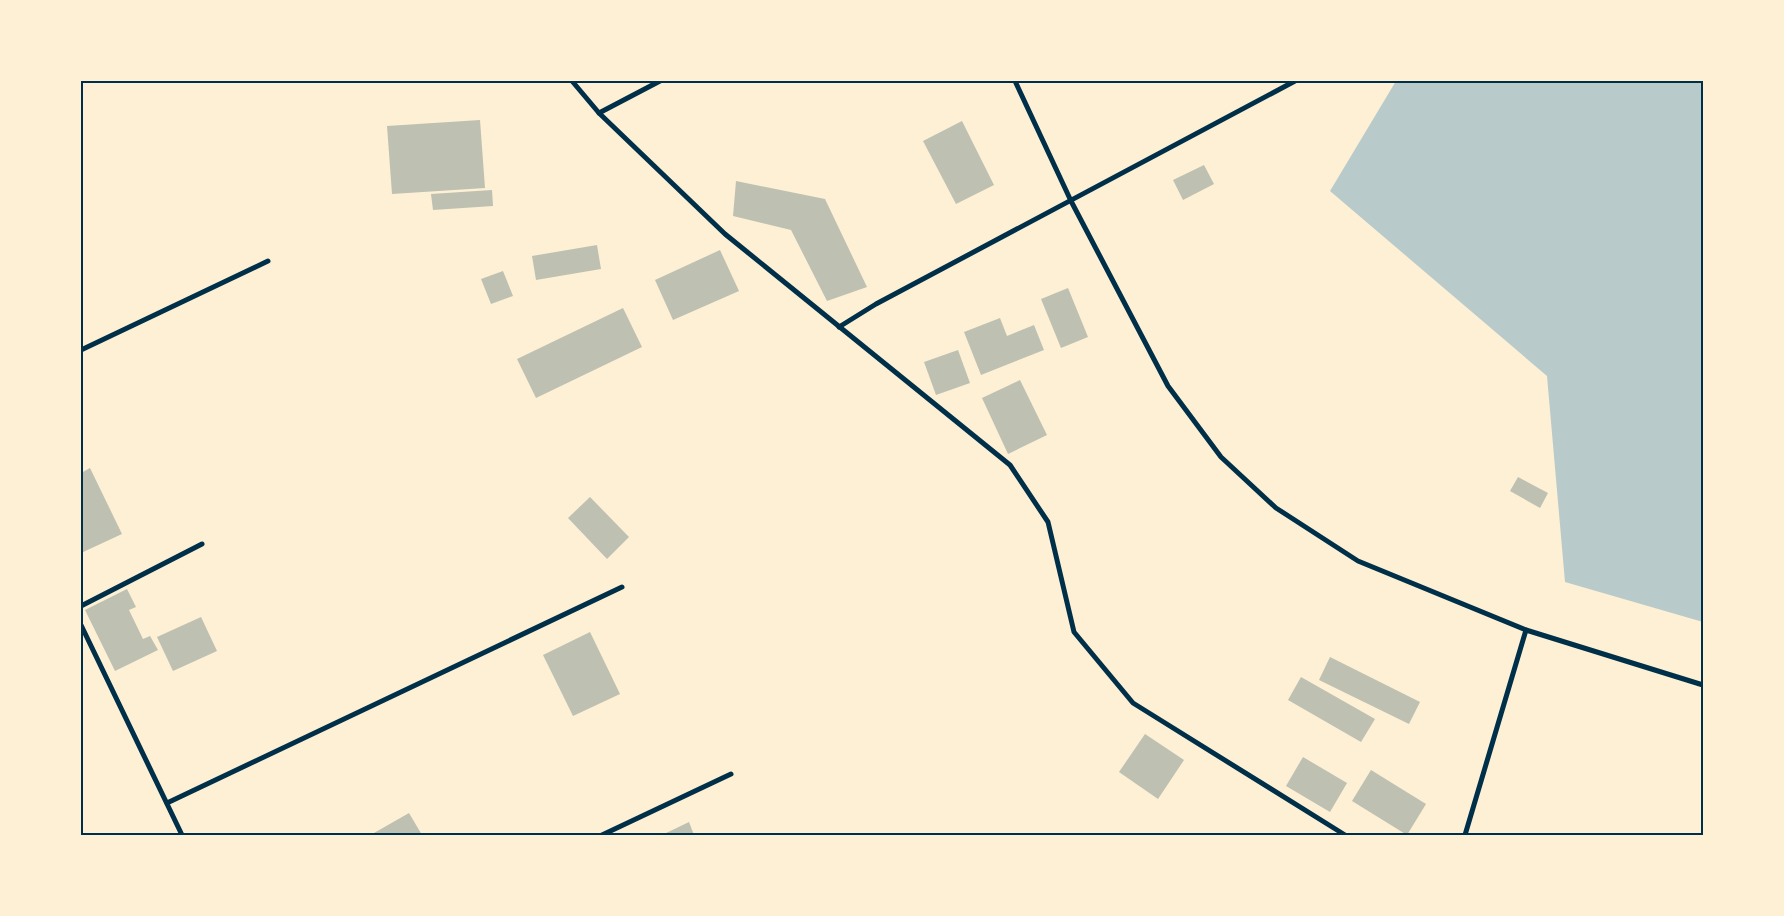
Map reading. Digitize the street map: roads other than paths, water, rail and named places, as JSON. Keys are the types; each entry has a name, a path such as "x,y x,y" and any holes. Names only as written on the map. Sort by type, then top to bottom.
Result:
{"street":[{"path":"572,81 599,113 725,234 1010,465 1048,522 1074,632 1133,703 1345,835"},
{"path":"599,113 660,81"},
{"path":"1015,81 1071,200 1168,386 1221,457 1276,508 1358,561 1526,630 1703,685"},
{"path":"839,327 876,304 1295,81"},
{"path":"81,350 268,260"},
{"path":"81,606 202,544"},
{"path":"167,803 622,587"},
{"path":"81,625 182,835"},
{"path":"1465,835 1526,630"},
{"path":"602,835 731,774"}]}
